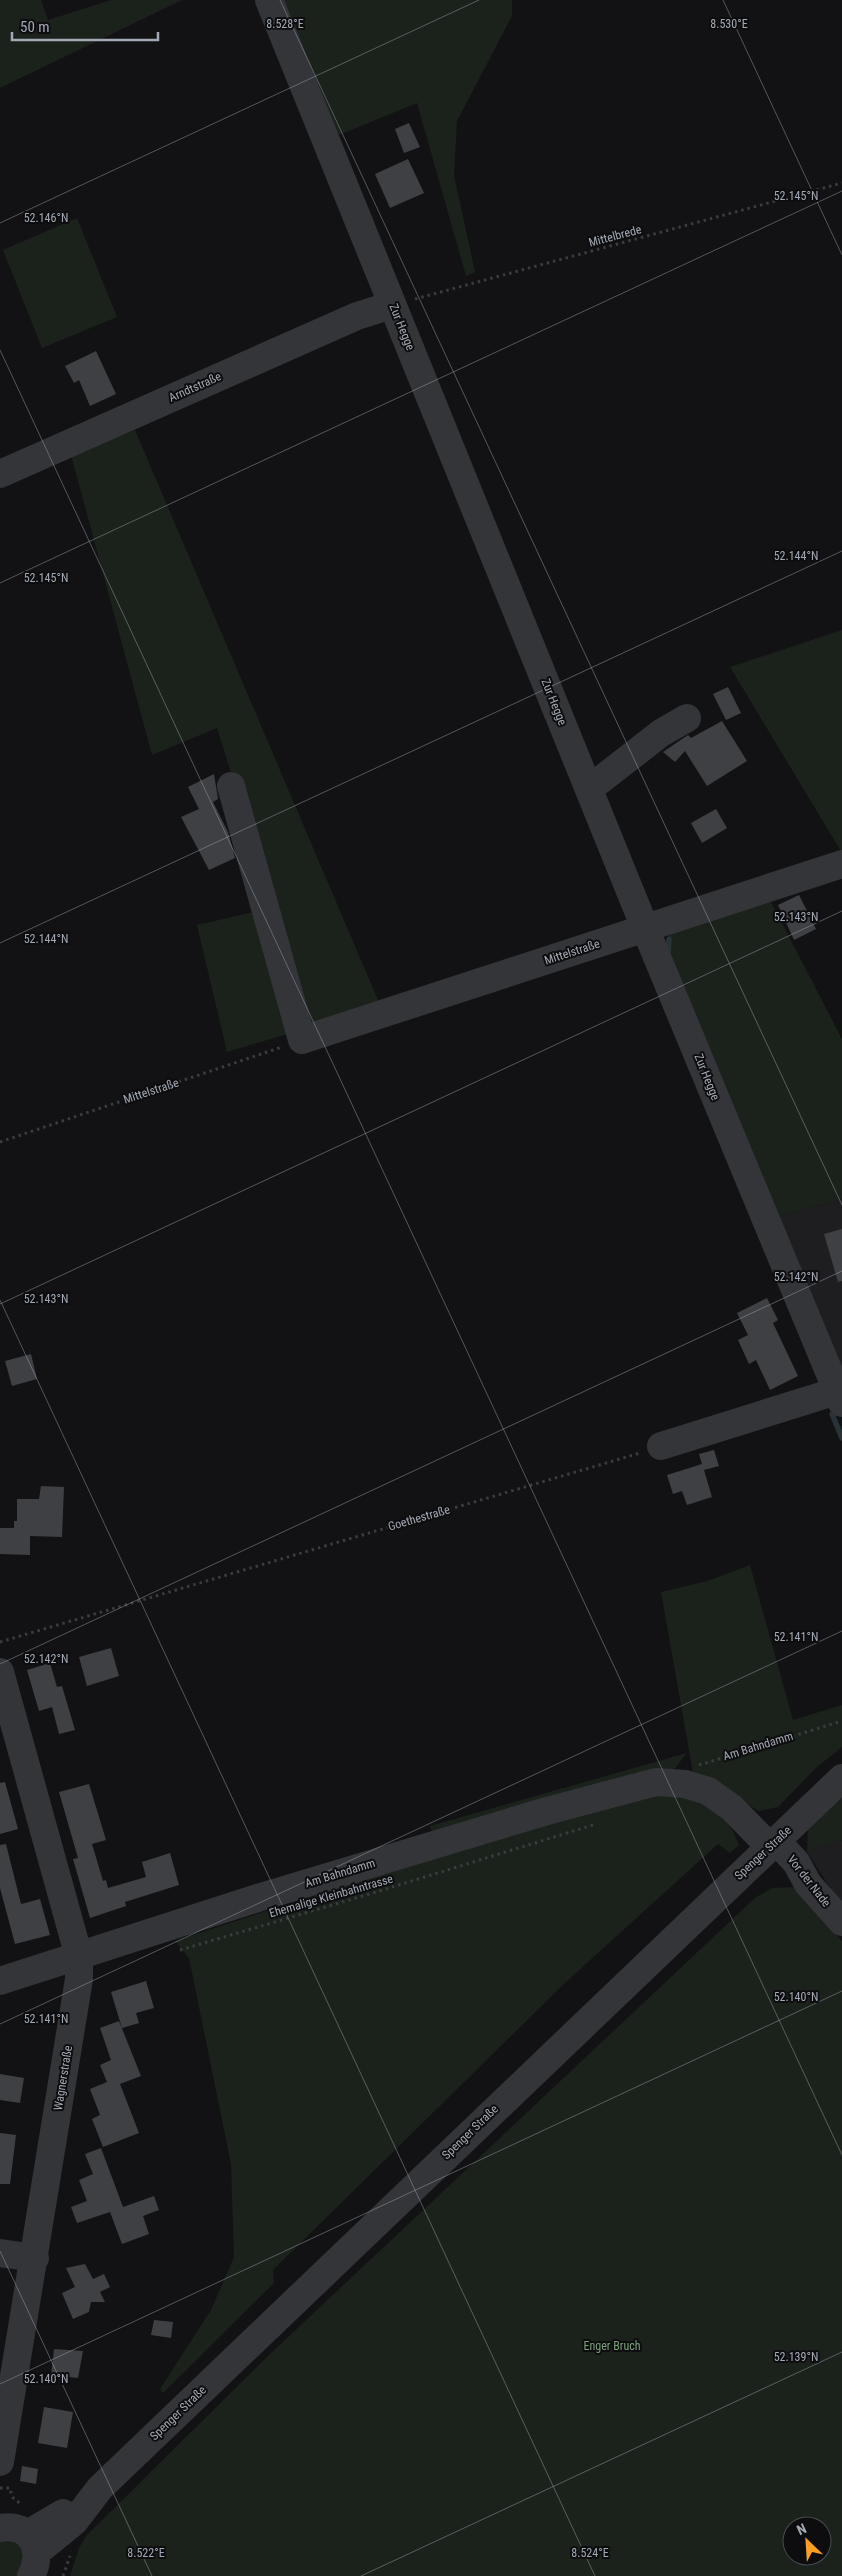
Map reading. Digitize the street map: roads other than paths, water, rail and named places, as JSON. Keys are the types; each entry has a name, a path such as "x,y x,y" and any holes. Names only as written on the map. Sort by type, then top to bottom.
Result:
{"street":[{"name":"Zur Hegge","path":"269,0 589,789 839,1397"},
{"name":"Arndtstraße","path":"0,474 357,316 392,305"},
{"path":"589,789 661,732 687,718"},
{"name":"Mittelstraße","path":"231,786 302,1040 842,864"},
{"path":"662,1446 839,1397"},
{"name":"Wagnerstraße","path":"0,1672 79,1956 79,1979 35,2258 0,2462"},
{"name":"Spenger Straße","path":"18,2533 74,2522 100,2488 842,1778"},
{"name":"Am Bahndamm","path":"0,1981 264,1896 547,1811 656,1782 685,1784 708,1792 732,1808 772,1843"},
{"name":"Vor der Nade","path":"772,1843 796,1862 808,1884 842,1922"},
{"path":"0,2253 35,2258"}],"waterway":[{"path":"668,954 669,939"},
{"path":"832,1414 842,1438"}],"park label":[{"name":"Enger Bruch","path":"612,2346"}]}
